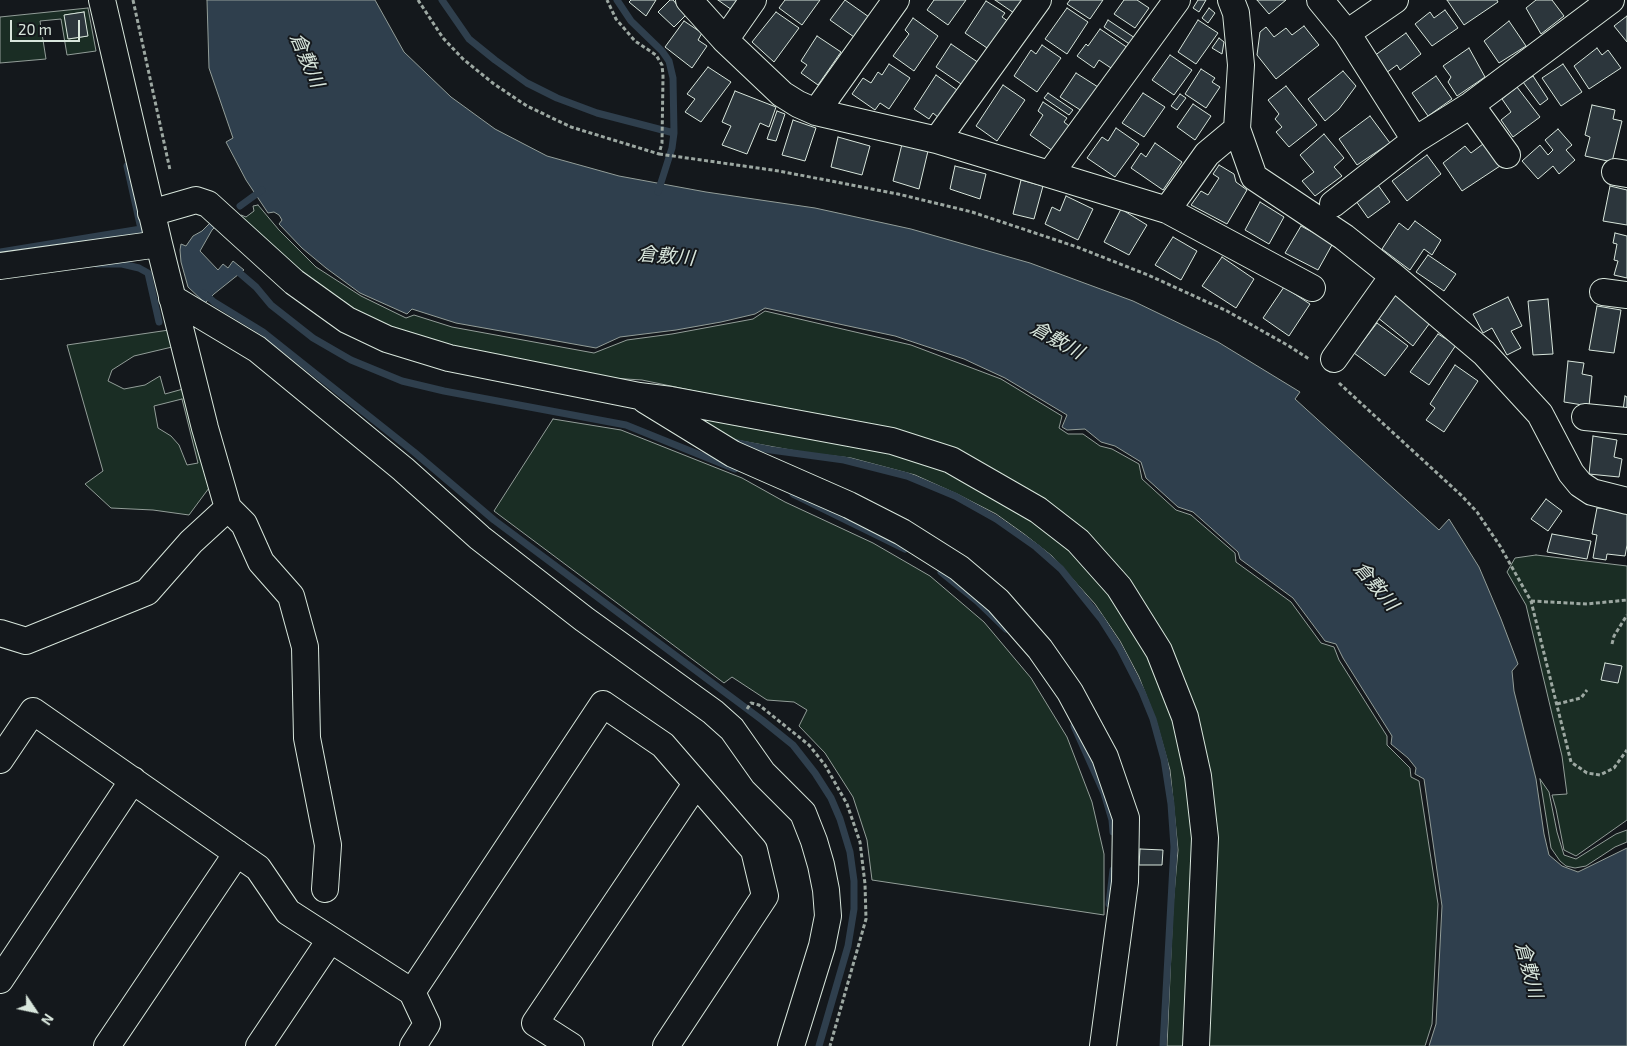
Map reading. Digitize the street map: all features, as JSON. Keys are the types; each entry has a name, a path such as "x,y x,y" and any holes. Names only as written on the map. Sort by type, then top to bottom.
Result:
{"street":[{"path":"102,0 158,244 228,508 244,524 261,562 291,596 305,647 307,738 328,844 325,889"},
{"path":"689,0 725,40 782,94 798,104 816,112 937,140 1167,210 1312,288"},
{"path":"725,40 753,0"},
{"path":"816,112 896,0"},
{"path":"937,140 1038,0"},
{"path":"1050,174 1177,0"},
{"path":"1231,0 1236,13 1241,65 1237,129 1254,177 1344,237 1484,353 1540,414 1571,473 1580,484 1592,492 1627,501"},
{"path":"1320,0 1347,33 1415,140"},
{"path":"1347,33 1395,0"},
{"path":"1333,204 1415,140 1470,104 1611,0"},
{"path":"1470,104 1507,155"},
{"path":"1167,210 1207,154 1237,129"},
{"path":"151,213 196,200 208,204 294,282 347,320 387,339 449,358 639,396 671,400 892,441 951,460 1038,510 1078,541 1119,587 1159,651 1185,716 1198,776 1205,838 1196,1046"},
{"path":"0,266 158,244"},
{"path":"1327,366 1393,276"},
{"path":"172,298 257,349 403,469 480,538 584,619 712,712 732,730 763,773 803,813 821,865 826,890 828,916 822,946 791,1046"},
{"path":"639,396 729,452 894,527 959,568 998,601 1040,649 1070,692 1106,757 1126,818 1126,882 1103,1046"},
{"path":"1585,417 1627,421"},
{"path":"0,633 26,641 147,592 191,542 228,508"},
{"path":"412,992 603,704 663,745 754,850 765,896 666,1046"},
{"path":"0,760 33,711 133,780 258,868 288,912 412,992 427,1024 413,1046"},
{"path":"0,980 133,780"},
{"path":"571,1046 536,1023 696,784"},
{"path":"107,1046 237,853"},
{"path":"259,1046 330,940"}],"path":[{"path":"133,0 177,204"},
{"path":"418,0 443,38 463,59 494,84 527,106 571,127 659,154 779,171 898,194 972,212 1077,247 1148,275 1228,311 1327,366 1462,496 1477,512 1500,546 1530,600 1572,762 1586,773 1600,775 1614,768 1627,750"},
{"path":"607,0 616,19 635,41 656,55 662,65 662,134 659,154"},
{"path":"1530,600 1587,604 1627,600"},
{"path":"1612,644 1614,636 1627,615"},
{"path":"1557,704 1581,698 1587,690"}],"green space":[{"path":"88,8 96,51 67,55 61,19 40,21 46,59 0,63 0,17","holes":["84,12 87,36 69,39 65,15"]},
{"path":"258,205 279,230 316,267 361,296 406,318 414,315 452,327 594,353 627,340 753,319 765,311 911,345 1001,379 1062,416 1059,428 1068,434 1083,434 1100,446 1112,449 1139,464 1142,479 1176,510 1191,515 1235,553 1236,562 1291,602 1321,643 1334,647 1339,660 1387,736 1387,745 1410,768 1411,777 1419,781 1438,904 1432,1024 1425,1046 1203,1046 1212,887 1147,613 986,469 709,394 642,380 610,378 594,383 366,325 235,220 241,215 246,217 254,211 253,206"},
{"path":"169,330 172,347 134,356 112,370 108,381 124,389 145,385 160,376 165,394 183,389 209,488 189,515 153,510 111,508 85,484 103,471 67,345","holes":["182,399 198,463 187,465 179,445 171,436 158,428 154,406"]},
{"path":"669,407 914,454 1016,502 1099,573 1157,660 1196,790 1190,1046 1167,1046 1173,905 1178,850 1170,770 1156,721 1139,677 1120,641 1095,604 1052,556 996,514 957,494 915,475 851,458 807,453 730,439"},
{"path":"553,419 621,430 742,478 785,502 873,543 930,576 984,622 1031,678 1067,737 1092,802 1104,854 1104,915 872,880 867,840 853,797 825,753 799,726 807,710 794,702 767,700 732,677 724,683 494,511"},
{"path":"1536,555 1627,566 1627,820 1576,856 1564,850 1552,795 1567,794 1562,756 1526,605 1507,572 1515,558"},
{"path":"1540,779 1549,792 1564,855 1576,859 1616,834 1627,830 1627,842 1615,847 1586,866 1575,868 1566,866 1551,848"}],"water":[{"name":"倉敷川","path":"207,0 375,0 404,52 451,97 495,129 547,156 619,176 706,192 815,208 911,229 1030,263 1133,301 1218,342 1300,392 1295,399 1439,530 1449,519 1479,567 1518,664 1512,671 1514,691 1536,779 1549,855 1562,866 1578,872 1627,848 1627,1046 1429,1046 1436,1024 1442,906 1424,779 1415,774 1416,768 1408,758 1391,744 1392,736 1336,644 1325,641 1293,598 1240,559 1238,552 1193,512 1178,507 1146,478 1141,462 1115,446 1101,442 1085,429 1067,430 1062,427 1067,415 1005,378 964,359 895,336 765,308 755,314 721,322 620,337 596,348 456,323 412,309 407,314 360,293 302,248 279,224 282,220 279,215 274,212 268,213 246,180 226,142 233,138 209,68"},
{"path":"212,221 216,226 200,251 218,270 223,264 228,268 233,261 244,270 205,303 188,287 181,262 180,250 181,244 186,246 193,236 202,231"}],"building":[{"path":"631,0 656,0 646,16 629,2"},
{"path":"670,0 673,0 686,15 674,27 658,12"},
{"path":"718,0 738,0 732,10"},
{"path":"785,0 820,0 802,25 779,8"},
{"path":"845,0 869,17 854,37 830,20"},
{"path":"934,0 966,0 948,25 927,10"},
{"path":"995,0 1022,0 1014,13"},
{"path":"1070,0 1103,0 1090,19 1067,4"},
{"path":"1124,0 1137,0 1149,8 1135,28 1114,14"},
{"path":"1198,0 1206,0 1199,12 1193,8"},
{"path":"1257,0 1286,0 1269,14"},
{"path":"1447,0 1497,0 1498,2 1464,25"},
{"path":"1536,0 1552,0 1564,16 1541,34 1526,8"},
{"path":"986,1 1005,13 1002,17 1009,22 990,50 965,33"},
{"path":"1067,8 1088,22 1067,54 1045,39"},
{"path":"1209,8 1215,13 1208,23 1202,18"},
{"path":"1445,10 1458,28 1432,46 1415,24 1430,12 1434,18"},
{"path":"84,12 88,36 68,39 64,15"},
{"path":"776,12 799,28 774,62 752,42"},
{"path":"1627,16 1627,42 1614,26"},
{"path":"913,18 938,36 914,71 893,56 909,34 905,30"},
{"path":"1108,20 1135,38 1131,45 1104,27"},
{"path":"1198,20 1218,33 1196,64 1178,52"},
{"path":"684,21 702,33 698,40 707,46 692,68 665,47"},
{"path":"1509,21 1526,46 1499,63 1484,41"},
{"path":"1304,26 1319,45 1276,79 1257,55 1260,32 1266,27 1274,37 1286,28 1292,35"},
{"path":"1100,29 1128,48 1114,70 1099,60 1094,68 1077,56 1086,44 1088,46"},
{"path":"1406,33 1421,54 1400,70 1397,65 1386,73 1374,56"},
{"path":"817,36 841,52 818,85 801,73 807,65 801,61"},
{"path":"1219,38 1224,42 1222,54 1212,48"},
{"path":"951,44 979,63 964,86 936,67"},
{"path":"1042,45 1061,58 1037,92 1014,76 1031,50 1036,54"},
{"path":"1469,48 1485,77 1457,96 1448,82 1451,77 1443,66"},
{"path":"1597,48 1602,55 1608,50 1621,68 1589,89 1574,66"},
{"path":"1170,55 1192,70 1174,95 1152,80"},
{"path":"889,64 910,78 889,109 880,103 875,110 852,94 863,78 871,83 878,72 882,75"},
{"path":"1563,64 1582,92 1561,106 1542,78"},
{"path":"708,67 731,82 701,122 685,112 695,99 687,94"},
{"path":"1201,69 1215,78 1212,82 1220,87 1206,108 1185,94"},
{"path":"1343,71 1356,86 1339,109 1325,121 1308,99"},
{"path":"1076,73 1098,87 1082,111 1060,97"},
{"path":"936,75 957,90 939,118 933,113 929,119 914,109"},
{"path":"1436,76 1452,99 1428,116 1412,93"},
{"path":"1533,76 1548,99 1540,105 1523,82"},
{"path":"1003,85 1025,100 997,141 976,126"},
{"path":"1286,86 1317,125 1289,147 1276,132 1282,127 1275,119 1279,114 1268,100"},
{"path":"1517,87 1540,117 1513,137 1501,120 1511,112 1502,99"},
{"path":"735,91 776,107 769,127 760,123 747,154 722,145 731,126 722,122"},
{"path":"1048,93 1073,110 1069,115 1044,98"},
{"path":"1143,93 1165,107 1144,137 1122,123"},
{"path":"1180,94 1186,98 1177,110 1171,106"},
{"path":"1043,102 1067,118 1064,122 1069,126 1053,151 1030,135 1043,115 1038,111"},
{"path":"1193,104 1211,116 1195,140 1177,127"},
{"path":"1592,105 1615,110 1613,119 1622,121 1612,162 1585,156 1590,137 1585,135"},
{"path":"777,111 785,114 776,141 767,139"},
{"path":"1370,116 1390,143 1357,165 1339,139"},
{"path":"793,120 816,128 805,161 782,155"},
{"path":"1116,128 1139,144 1115,177 1087,158 1102,137 1108,141"},
{"path":"1558,129 1572,145 1566,150 1575,160 1559,174 1553,166 1538,179 1522,161 1540,145 1548,155 1553,150 1545,140"},
{"path":"1324,134 1344,158 1334,167 1342,176 1315,196 1302,181 1314,172 1300,155"},
{"path":"838,137 870,146 862,175 831,167"},
{"path":"1155,143 1182,162 1163,190 1131,168 1141,153 1146,157"},
{"path":"902,144 928,151 919,189 893,181"},
{"path":"1483,144 1500,166 1462,191 1443,163 1465,146 1471,153"},
{"path":"1427,155 1441,174 1407,201 1392,181"},
{"path":"1219,165 1234,174 1236,182 1247,190 1227,224 1191,205 1201,191 1208,195 1219,178 1213,174"},
{"path":"955,166 986,174 980,199 950,189"},
{"path":"1021,180 1043,186 1034,219 1013,214"},
{"path":"1378,185 1390,202 1368,218 1356,201"},
{"path":"1610,186 1627,190 1627,225 1603,221"},
{"path":"1066,196 1093,209 1078,240 1045,224 1052,207 1060,211"},
{"path":"1260,202 1284,217 1269,244 1245,230"},
{"path":"1121,209 1147,225 1129,255 1104,242"},
{"path":"1415,221 1441,240 1432,255 1424,249 1410,270 1382,249 1399,223 1408,230"},
{"path":"1301,226 1333,243 1318,270 1285,253"},
{"path":"1615,233 1627,236 1627,278 1614,275 1618,261 1614,260 1617,244 1613,243"},
{"path":"1173,237 1197,251 1181,280 1155,265"},
{"path":"1428,255 1456,274 1444,291 1416,272"},
{"path":"1222,257 1254,279 1236,308 1202,286"},
{"path":"1284,287 1310,304 1289,336 1263,318"},
{"path":"1397,292 1432,320 1413,346 1377,317"},
{"path":"1508,297 1522,326 1511,331 1521,348 1507,355 1492,328 1483,333 1473,314"},
{"path":"1548,299 1553,354 1533,355 1528,301"},
{"path":"1597,306 1621,310 1614,353 1589,350"},
{"path":"1377,323 1408,346 1385,376 1354,353"},
{"path":"1438,334 1456,345 1429,385 1410,372"},
{"path":"1568,361 1584,363 1582,374 1592,376 1589,406 1564,402"},
{"path":"1455,365 1478,381 1444,432 1426,420 1435,408 1430,404"},
{"path":"1625,396 1627,397 1627,411 1623,410"},
{"path":"1593,436 1617,440 1614,457 1622,459 1619,477 1589,474"},
{"path":"1546,499 1562,511 1548,531 1531,519"},
{"path":"1597,508 1627,511 1627,545 1625,556 1607,554 1606,560 1593,558 1597,535 1592,534"},
{"path":"1552,534 1591,541 1587,559 1547,552"},
{"path":"1605,663 1622,666 1618,683 1601,680"},
{"path":"1140,849 1163,850 1162,865 1139,865"}],"waterway":[{"path":"442,0 469,39 527,83 557,98 597,113 674,133 672,148 658,192"},
{"path":"617,0 631,21 662,51 669,61 673,78 674,133"},
{"path":"127,166 141,229"},
{"path":"240,206 262,190"},
{"path":"0,252 141,229 144,231"},
{"path":"97,264 122,264 139,268 148,273 159,322"},
{"path":"233,270 235,269 256,287 271,305 313,338 351,360 402,381 444,391 626,425 735,469"},
{"path":"204,293 214,302 263,332 414,452 494,520 793,745 815,773 831,798 840,819 850,852 854,881 854,909 848,946 819,1046"},
{"path":"733,442 771,450 844,460 907,476 955,496 996,519 1036,547 1061,569 1101,619 1120,649 1142,692 1153,719 1164,759 1171,804 1174,847 1163,1046"},
{"path":"793,494 905,549"},
{"path":"941,572 977,601 1006,629"},
{"path":"1074,726 1104,793 1112,820 1113,832"},
{"path":"1109,904 1113,870"}]}
